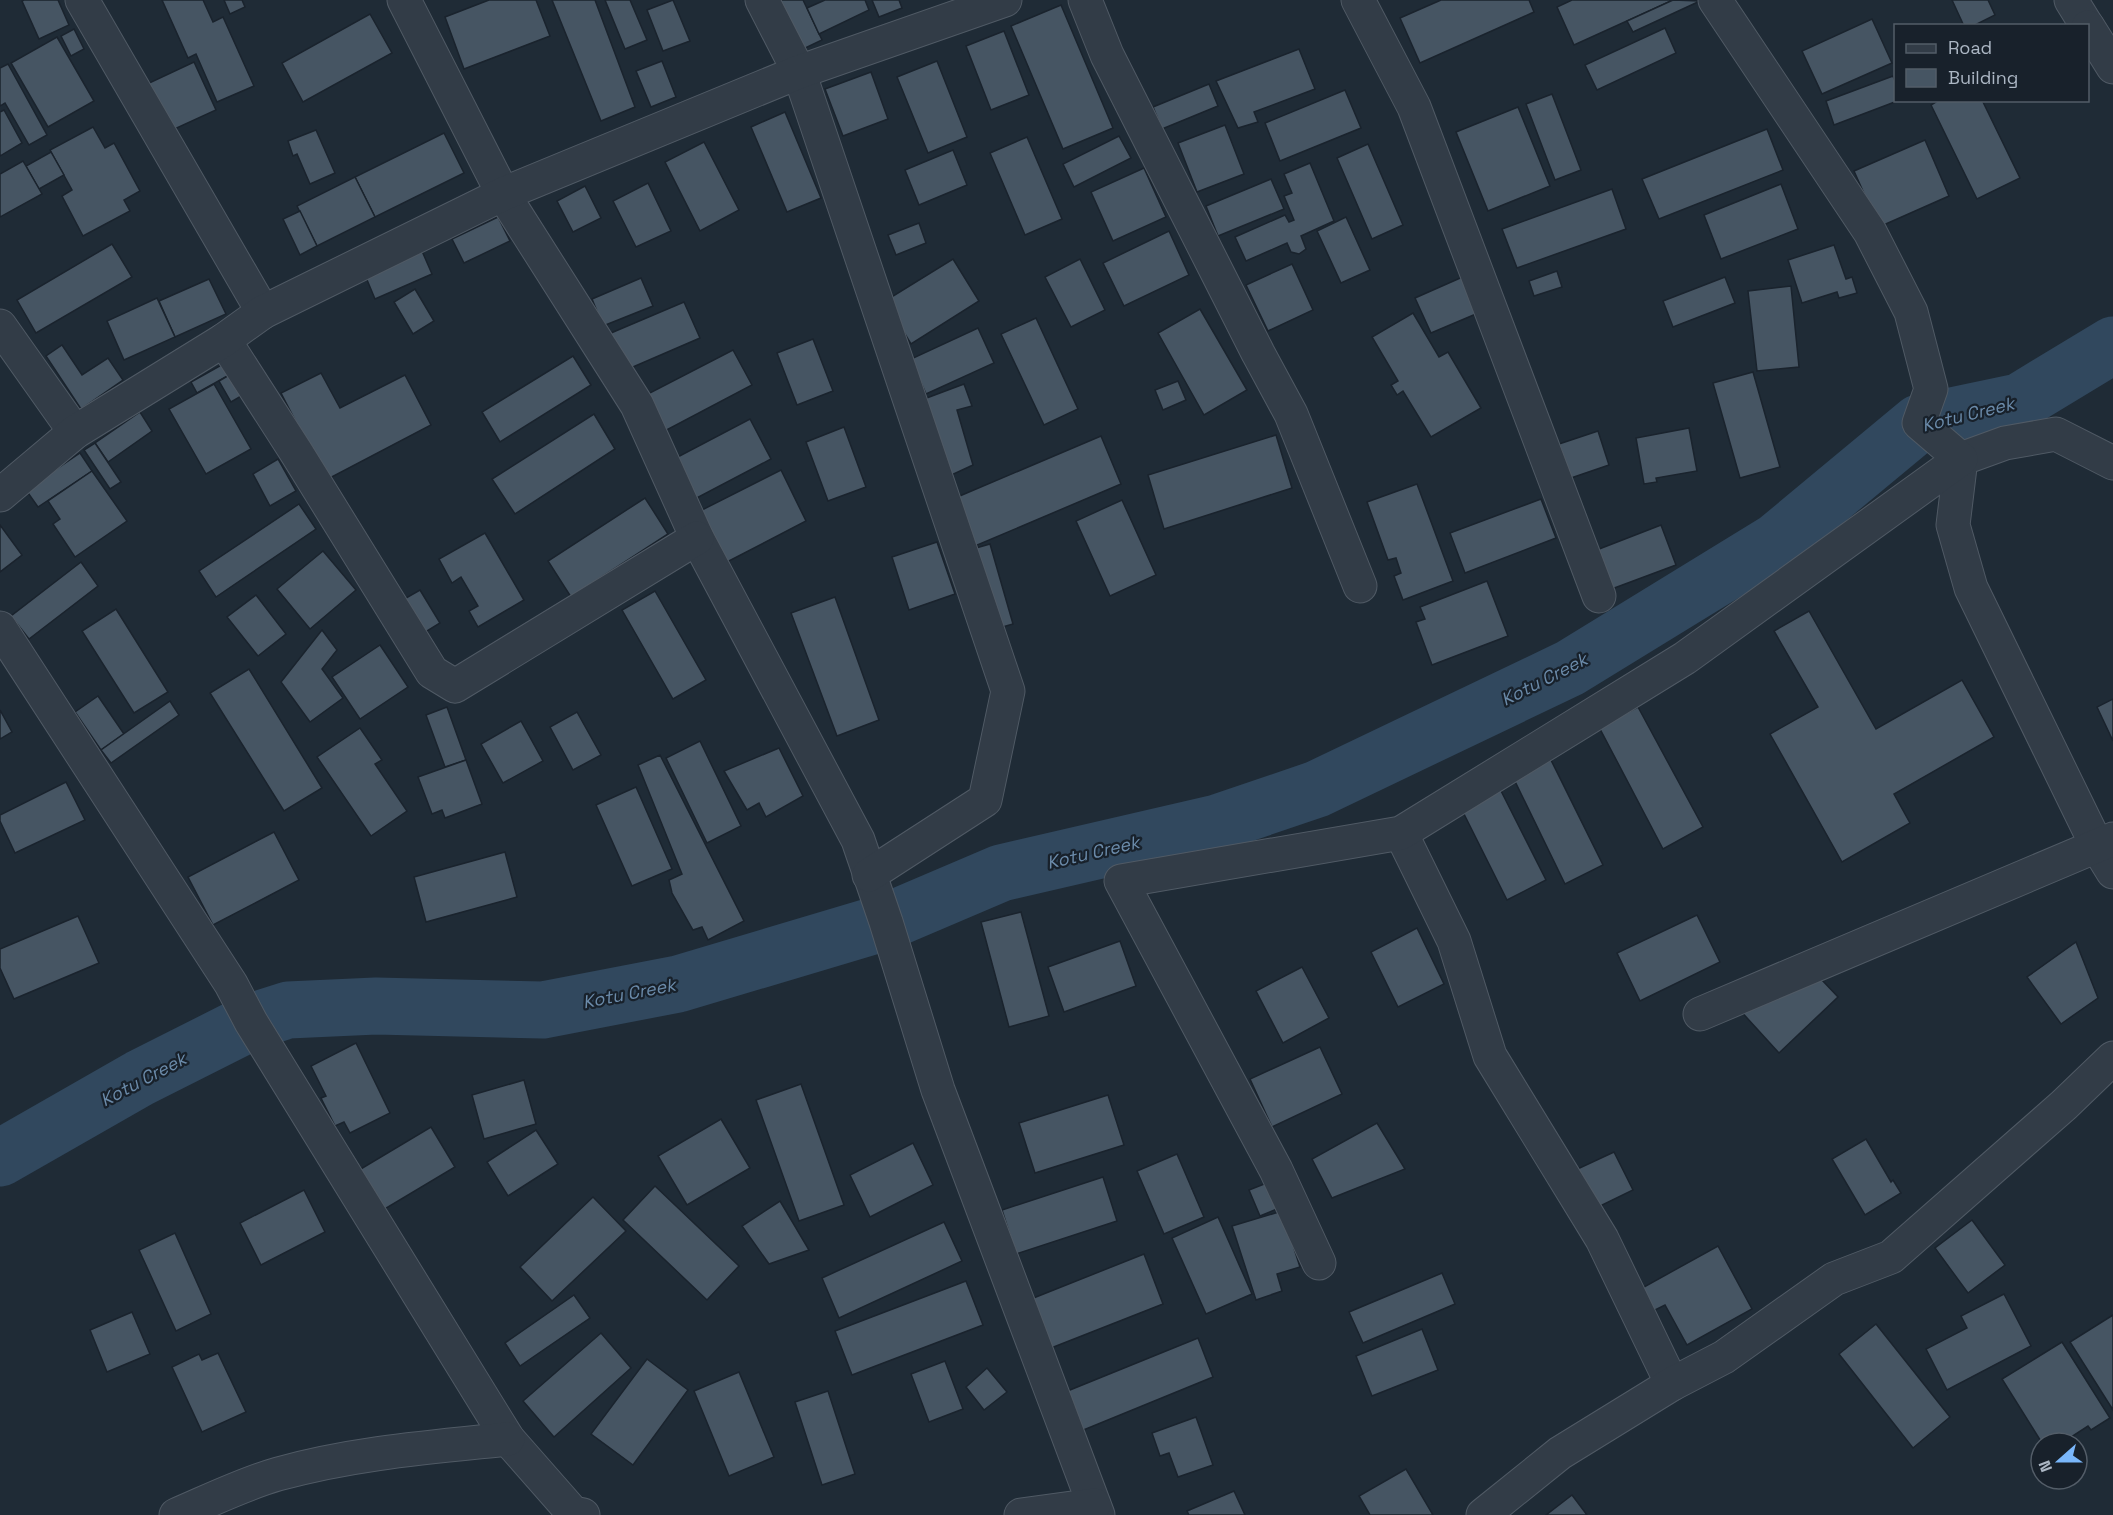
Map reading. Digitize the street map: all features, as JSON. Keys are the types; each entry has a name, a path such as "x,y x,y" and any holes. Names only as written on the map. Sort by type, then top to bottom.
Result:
{"street":[{"path":"82,0 263,312"},
{"path":"404,0 503,194 637,405 697,538 858,840 938,1090 1096,1510 1021,1515"},
{"path":"762,0 799,72 1008,691 985,800 869,875"},
{"path":"0,495 75,432 224,340 263,312 503,194 799,72 1005,0"},
{"path":"1085,0 1107,55 1258,354 1291,414 1360,586"},
{"path":"1358,0 1414,108 1599,596"},
{"path":"1715,0 1870,232 1911,312 1931,389 1919,423 1961,459"},
{"path":"2070,0 2086,24"},
{"path":"2089,29 2113,67"},
{"path":"0,326 75,432"},
{"path":"224,340 432,672 455,686 697,538"},
{"path":"1319,1263 1276,1170 1121,881 1401,832 1684,658 1961,459 2005,443 2055,434 2113,463"},
{"path":"1700,1014 2108,852 1971,588 1953,525 1961,459"},
{"path":"0,628 225,975 251,1022 508,1439 573,1513 583,1515"},
{"path":"1401,832 1454,941 1490,1056 1602,1239 1672,1384"},
{"path":"1483,1515 1560,1452 1672,1384 1724,1357 1834,1279 1891,1257 2030,1135 2113,1058"},
{"path":"176,1515 209,1508 275,1475 325,1462 420,1448 508,1439"}],"building":[{"path":"58,0 69,25 39,39 22,1"},
{"path":"162,0 203,0 213,22 223,17 254,86 217,102 196,54 188,58"},
{"path":"224,0 242,0 245,7 230,14"},
{"path":"489,0 536,0 550,36 464,69 445,17"},
{"path":"552,0 595,0 635,107 601,121"},
{"path":"605,0 630,0 647,40 625,49"},
{"path":"673,0 690,41 663,51 647,10"},
{"path":"774,0 803,0 822,40 799,51"},
{"path":"825,0 865,0 869,10 819,34 807,8"},
{"path":"872,0 899,0 902,8 879,17"},
{"path":"1441,0 1529,0 1534,12 1420,63 1400,18"},
{"path":"1572,0 1673,0 1574,45 1557,7"},
{"path":"1673,0 1700,1 1633,32 1627,21"},
{"path":"1952,0 1988,0 1995,15 1977,24 1963,24"},
{"path":"1061,5 1113,128 1063,149 1011,26"},
{"path":"370,14 392,53 303,102 282,63"},
{"path":"1872,19 1892,63 1822,94 1802,51"},
{"path":"1665,28 1676,53 1597,90 1585,65"},
{"path":"74,29 84,49 71,56 61,36"},
{"path":"1004,31 1029,95 991,110 966,46"},
{"path":"57,37 94,101 48,127 11,63"},
{"path":"1299,49 1315,89 1254,112 1258,122 1238,128 1216,81"},
{"path":"662,61 676,97 651,107 636,71"},
{"path":"937,61 967,137 928,153 897,77"},
{"path":"194,62 216,110 168,132 147,84"},
{"path":"8,64 47,135 29,145 5,103 0,106 0,68"},
{"path":"871,72 888,119 843,136 825,89"},
{"path":"1893,76 1894,79 1895,102 1834,125 1826,101"},
{"path":"1209,84 1218,106 1162,129 1153,107"},
{"path":"1345,90 1361,128 1280,161 1265,123"},
{"path":"1552,94 1581,170 1555,180 1526,104"},
{"path":"1936,102 1983,102 2020,178 1977,199 1931,105"},
{"path":"1518,107 1550,186 1488,211 1456,132"},
{"path":"4,110 22,143 0,156 0,112"},
{"path":"785,112 821,198 787,212 751,127"},
{"path":"1225,125 1244,174 1197,192 1178,143"},
{"path":"93,127 105,148 114,143 140,191 124,200 130,211 83,236 62,196 72,190 50,150"},
{"path":"1767,129 1783,170 1659,219 1642,179"},
{"path":"316,130 335,173 310,184 297,154 293,156 288,141"},
{"path":"444,133 464,173 375,217 355,177"},
{"path":"1119,136 1131,158 1074,187 1063,164"},
{"path":"1027,137 1062,219 1025,235 990,153"},
{"path":"1925,140 1949,196 1879,227 1854,171"},
{"path":"704,142 739,210 700,231 665,162"},
{"path":"1368,144 1403,225 1372,239 1337,158"},
{"path":"953,150 967,185 919,205 905,170"},
{"path":"51,152 64,175 39,189 26,166"},
{"path":"23,161 42,194 0,217 0,174"},
{"path":"1310,163 1334,221 1301,236 1306,249 1299,254 1291,252 1287,243 1246,261 1235,237 1285,215 1289,222 1294,220 1284,196 1292,193 1284,174"},
{"path":"1144,168 1166,217 1113,241 1091,192"},
{"path":"355,177 375,217 317,246 297,206"},
{"path":"1271,179 1284,209 1218,236 1206,206"},
{"path":"648,183 671,231 636,247 613,201"},
{"path":"1781,184 1798,229 1721,259 1704,215"},
{"path":"585,186 601,218 573,232 557,201"},
{"path":"1612,189 1626,229 1517,268 1502,229"},
{"path":"300,211 317,246 300,255 283,219"},
{"path":"498,217 510,241 464,263 452,239"},
{"path":"1346,217 1370,270 1341,283 1317,231"},
{"path":"919,223 926,243 896,255 888,235"},
{"path":"1169,231 1189,275 1124,306 1103,263"},
{"path":"112,244 132,277 36,333 17,300"},
{"path":"1834,245 1846,279 1852,277 1857,293 1839,298 1837,292 1802,303 1788,260"},
{"path":"422,251 432,274 375,299 365,275"},
{"path":"953,259 979,301 911,344 885,301"},
{"path":"1080,259 1105,310 1071,327 1045,277"},
{"path":"1292,264 1313,310 1268,331 1246,285"},
{"path":"1557,271 1562,287 1534,296 1529,281"},
{"path":"1467,275 1483,311 1431,333 1415,298"},
{"path":"1725,277 1735,303 1673,327 1663,301"},
{"path":"641,278 653,306 603,326 592,299"},
{"path":"209,279 226,314 175,337 159,301"},
{"path":"1791,286 1799,367 1757,371 1748,291"},
{"path":"415,289 434,321 413,334 394,302"},
{"path":"157,298 175,337 124,360 107,321"},
{"path":"684,302 700,338 626,370 611,333"},
{"path":"1200,309 1247,390 1204,415 1158,333"},
{"path":"1413,313 1439,357 1448,352 1481,408 1431,437 1403,391 1397,395 1391,385 1398,381 1372,337"},
{"path":"1036,318 1078,409 1044,425 1001,334"},
{"path":"978,328 994,363 926,394 911,359"},
{"path":"813,339 833,391 797,405 777,353"},
{"path":"62,345 82,375 108,358 123,380 81,409 46,356"},
{"path":"733,350 752,385 659,434 640,398"},
{"path":"573,356 591,385 500,442 482,412"},
{"path":"225,363 231,374 197,393 191,382"},
{"path":"1753,372 1780,467 1740,478 1713,383"},
{"path":"321,373 340,408 405,375 431,425 326,480 281,393"},
{"path":"231,374 243,395 231,402 219,381"},
{"path":"1178,381 1186,400 1163,410 1155,390"},
{"path":"214,384 251,449 206,474 169,409"},
{"path":"964,384 972,406 957,410 973,465 945,478 924,399"},
{"path":"140,412 152,431 108,462 95,443"},
{"path":"594,414 615,449 515,514 492,479"},
{"path":"750,419 771,459 691,501 670,461"},
{"path":"844,427 866,487 828,501 806,442"},
{"path":"1689,428 1697,471 1656,478 1657,482 1644,484 1636,438"},
{"path":"1598,431 1609,465 1571,478 1559,444"},
{"path":"1276,435 1292,488 1164,529 1148,475"},
{"path":"1101,436 1121,484 975,546 955,498"},
{"path":"95,443 121,482 110,489 84,450"},
{"path":"80,453 92,471 38,507 26,490"},
{"path":"278,459 296,491 270,506 253,474"},
{"path":"781,470 806,521 727,562 700,511"},
{"path":"92,471 127,521 75,557 53,524 60,519 48,501"},
{"path":"1417,484 1453,581 1403,600 1394,576 1401,573 1396,558 1388,560 1367,502"},
{"path":"645,498 668,534 571,597 548,561"},
{"path":"1541,499 1556,538 1465,573 1450,533"},
{"path":"1122,500 1156,575 1110,596 1076,521"},
{"path":"299,504 316,529 216,597 199,571"},
{"path":"0,525 22,555 0,572"},
{"path":"1661,525 1676,565 1609,590 1594,551"},
{"path":"485,533 524,600 478,627 469,611 478,606 461,577 452,583 439,559"},
{"path":"937,542 955,594 909,610 892,557"},
{"path":"990,544 1013,624 992,630 969,550"},
{"path":"323,551 356,590 310,629 277,589"},
{"path":"81,562 98,586 29,639 11,616"},
{"path":"1487,581 1508,636 1432,665 1416,622 1425,619 1420,607"},
{"path":"420,590 440,623 419,636 399,602"},
{"path":"655,591 706,680 673,699 622,610"},
{"path":"256,595 286,634 258,656 227,617"},
{"path":"835,597 879,720 837,736 791,613"},
{"path":"116,609 168,692 134,713 82,631"},
{"path":"1809,611 1876,729 1962,680 1994,737 1894,794 1910,823 1842,862 1770,734 1818,707 1774,631"},
{"path":"322,630 337,650 322,669 343,698 310,722 281,682"},
{"path":"380,645 408,687 360,719 332,677"},
{"path":"249,669 322,788 284,811 210,693"},
{"path":"98,696 124,734 101,750 75,712"},
{"path":"2113,699 2113,741 2097,707"},
{"path":"170,701 179,715 111,763 101,750"},
{"path":"447,707 466,760 445,767 426,715"},
{"path":"1638,707 1703,827 1663,849 1599,727"},
{"path":"0,710 12,732 0,739"},
{"path":"577,712 601,755 573,770 550,727"},
{"path":"521,721 543,761 503,783 481,744"},
{"path":"360,728 382,760 375,764 407,811 371,836 317,757"},
{"path":"700,741 741,826 707,843 666,758"},
{"path":"779,748 803,796 766,817 759,803 747,810 724,771"},
{"path":"1546,750 1603,865 1565,884 1509,769"},
{"path":"660,755 744,921 708,940 702,927 693,930 672,893 669,880 682,874 638,765"},
{"path":"466,760 482,804 445,818 442,810 432,814 418,777"},
{"path":"1496,781 1546,880 1507,900 1457,800"},
{"path":"66,782 85,820 15,853 0,821 0,815"},
{"path":"636,787 672,869 632,886 596,805"},
{"path":"274,832 299,880 213,925 188,877"},
{"path":"505,852 517,897 426,922 414,877"},
{"path":"1021,912 1049,1016 1009,1027 981,922"},
{"path":"1697,915 1720,962 1640,1001 1617,953"},
{"path":"78,916 99,963 14,999 0,968 0,949"},
{"path":"1417,928 1444,984 1398,1007 1371,952"},
{"path":"1120,941 1136,986 1064,1012 1048,967"},
{"path":"2076,942 2098,998 2061,1024 2027,977"},
{"path":"1803,960 1838,997 1779,1053 1727,996 1749,975 1767,994"},
{"path":"1302,967 1329,1018 1283,1043 1256,991"},
{"path":"356,1043 390,1113 350,1133 344,1122 335,1126 321,1098 326,1096 311,1066"},
{"path":"1320,1047 1342,1094 1272,1127 1250,1079"},
{"path":"524,1080 536,1124 484,1139 472,1095"},
{"path":"801,1084 844,1205 799,1221 756,1100"},
{"path":"1108,1095 1124,1145 1035,1173 1019,1123"},
{"path":"721,1119 750,1168 687,1205 658,1156"},
{"path":"1377,1123 1405,1169 1332,1198 1312,1159"},
{"path":"431,1127 455,1167 378,1213 354,1173"},
{"path":"536,1130 558,1164 508,1196 487,1162"},
{"path":"1866,1139 1891,1182 1893,1180 1901,1193 1865,1215 1832,1159"},
{"path":"913,1143 933,1185 870,1217 850,1175"},
{"path":"1614,1152 1633,1190 1590,1211 1571,1172"},
{"path":"1177,1154 1204,1217 1164,1234 1137,1171"},
{"path":"1103,1177 1117,1221 1016,1254 1002,1210"},
{"path":"1277,1179 1287,1205 1260,1216 1249,1190"},
{"path":"655,1186 739,1266 707,1300 623,1220"},
{"path":"304,1190 325,1232 261,1265 240,1223"},
{"path":"593,1197 626,1231 552,1301 520,1267"},
{"path":"780,1201 809,1250 769,1264 742,1226"},
{"path":"1282,1211 1300,1267 1277,1274 1282,1291 1256,1300 1232,1226"},
{"path":"1218,1217 1252,1294 1206,1314 1172,1238"},
{"path":"1972,1220 2005,1265 1968,1293 1935,1248"},
{"path":"944,1222 962,1261 839,1318 822,1278"},
{"path":"175,1233 211,1314 176,1331 139,1250"},
{"path":"1718,1246 1752,1309 1687,1345 1665,1305 1647,1314 1635,1292"},
{"path":"1144,1254 1163,1304 1046,1350 1026,1301"},
{"path":"1442,1273 1455,1304 1363,1343 1349,1312"},
{"path":"966,1281 983,1325 852,1375 835,1331"},
{"path":"2004,1294 2031,1346 1947,1390 1926,1349 1967,1328 1961,1316"},
{"path":"574,1295 590,1318 520,1366 505,1343"},
{"path":"132,1312 150,1354 107,1372 90,1330"},
{"path":"2113,1315 2113,1410 2070,1342"},
{"path":"1876,1324 1950,1417 1913,1448 1839,1354"},
{"path":"1422,1329 1438,1370 1372,1396 1356,1356"},
{"path":"601,1333 631,1368 554,1437 523,1401"},
{"path":"1198,1338 1213,1377 1081,1431 1065,1392"},
{"path":"2062,1342 2110,1418 2091,1430 2088,1426 2080,1431 2034,1431 2002,1379"},
{"path":"218,1353 246,1412 202,1432 172,1367 199,1354 202,1360"},
{"path":"647,1359 688,1390 633,1465 591,1434"},
{"path":"945,1361 963,1409 929,1422 911,1374"},
{"path":"987,1368 1007,1392 984,1410 966,1387"},
{"path":"739,1372 774,1457 729,1476 694,1391"},
{"path":"828,1391 855,1474 822,1485 795,1402"},
{"path":"1196,1417 1213,1465 1178,1477 1169,1453 1160,1456 1152,1433"},
{"path":"1406,1469 1433,1515 1370,1515 1359,1496"},
{"path":"1234,1491 1245,1515 1189,1515 1187,1511"},
{"path":"1572,1495 1587,1515 1546,1515"}],"waterway":[{"name":"Kotu Creek","path":"0,1158 140,1078 251,1022 288,1010 376,1006 543,1010 678,984 886,922 1001,873 1217,823 1317,789 1570,668 1777,541 1919,423 2019,402 2113,345"}]}
